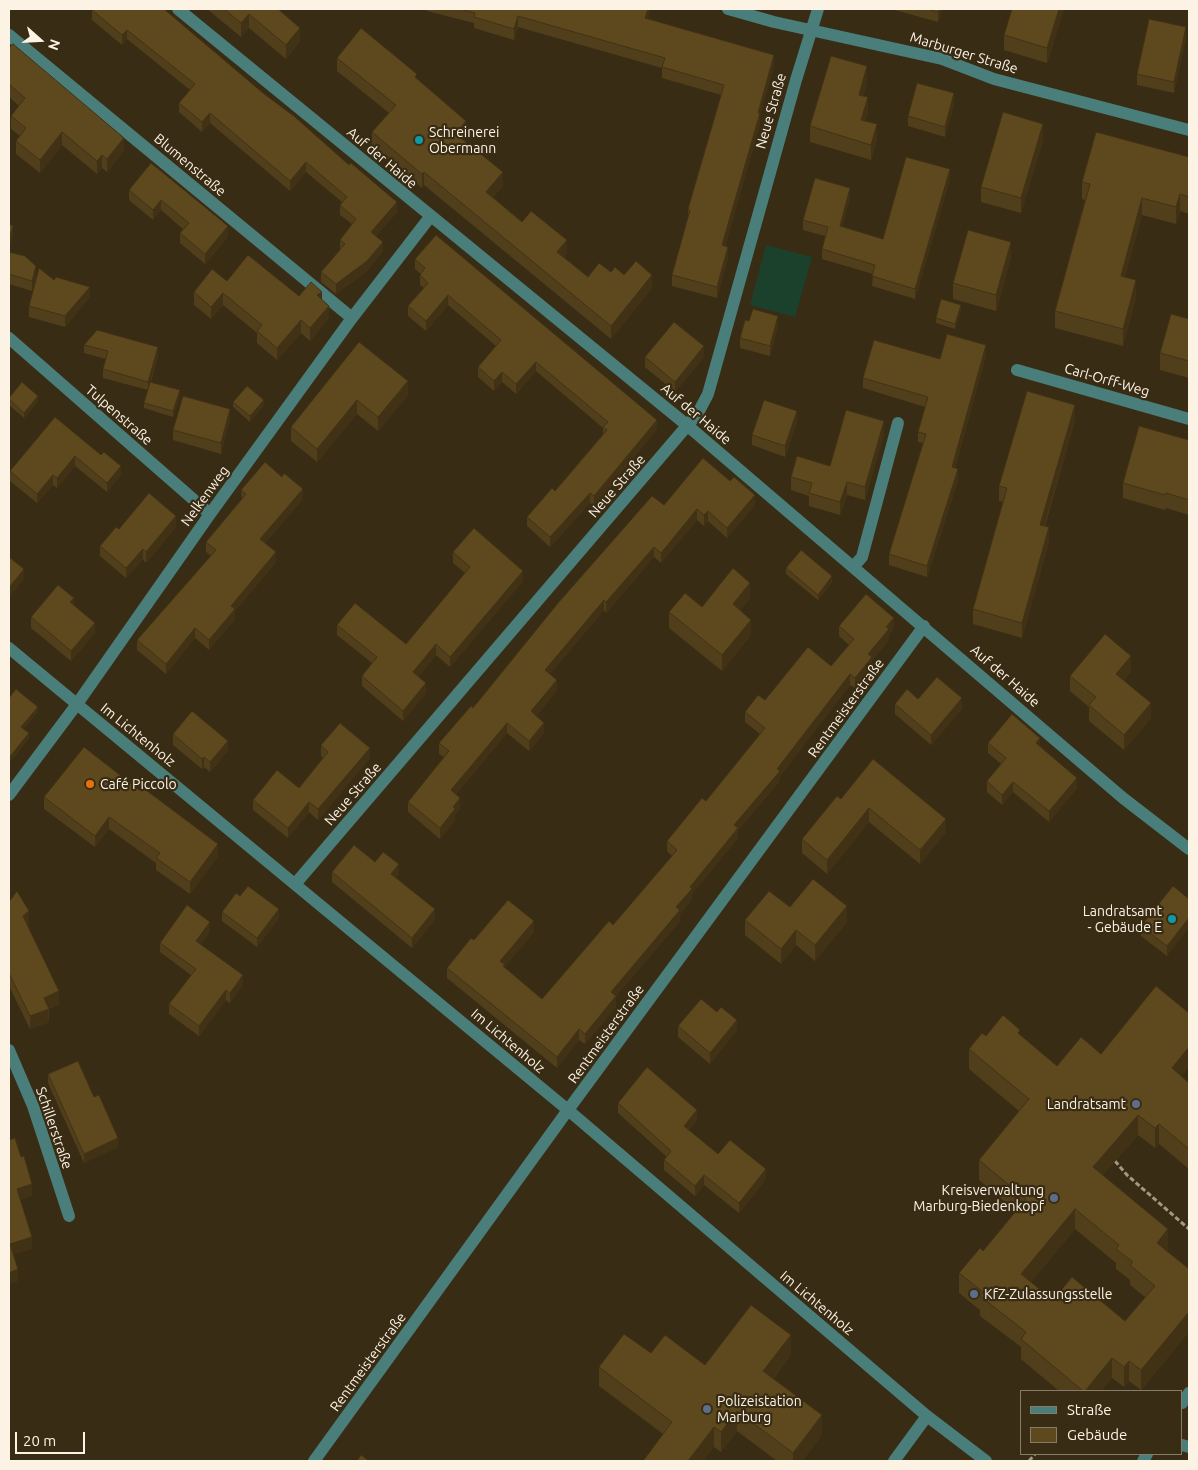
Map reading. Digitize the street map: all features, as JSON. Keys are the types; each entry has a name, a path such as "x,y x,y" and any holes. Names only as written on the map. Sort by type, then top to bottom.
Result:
{"street":[{"name":"Auf der Haide","path":"178,9 430,217 688,426 1123,798 1189,849"},
{"name":"Marburger Straße","path":"728,9 774,22 942,59 994,79 1189,130"},
{"name":"Neue Straße","path":"296,883 688,426 708,394 818,9"},
{"name":"Blumenstraße","path":"9,35 352,318"},
{"name":"Nelkenweg","path":"9,795 77,704 210,514 352,318 430,217"},
{"name":"Tulpenstraße","path":"9,338 210,514"},
{"name":"Carl-Orff-Weg","path":"1017,370 1189,419"},
{"path":"854,566 862,557 898,423"},
{"name":"Rentmeisterstraße","path":"314,1461 568,1110 924,626"},
{"name":"Im Lichtenholz","path":"9,648 296,883 568,1110 927,1416 986,1461"},
{"name":"Schillerstraße","path":"9,1050 33,1106 69,1216"},
{"path":"894,1461 927,1416"}],"path":[{"path":"1115,1161 1127,1175 1189,1229"}],"green space":[{"path":"766,245 812,257 795,317 750,305"}],"building":[{"path":"93,9 164,9 263,93 295,117 349,165 351,163 397,202 371,232 383,242 367,261 336,284 321,272 345,244 340,240 356,219 340,205 347,197 306,162 290,181 210,113 202,122 179,103 195,84 127,30 122,35"},
{"path":"224,9 278,9 300,28 286,45 249,14 241,23"},
{"path":"459,9 648,9 645,18 774,55 758,113 760,113 722,245 728,247 717,287 672,275 690,210 688,209 724,85 662,67 665,58 518,16 514,29 474,17 475,13"},
{"path":"927,9 939,9 938,12"},
{"path":"1012,9 1059,9 1047,48 1004,35"},
{"path":"1149,19 1186,27 1174,82 1137,74"},
{"path":"361,28 417,74 415,77 466,121 456,134 503,172 486,192 522,222 531,211 567,240 557,252 588,277 599,263 611,272 615,267 624,275 636,261 652,275 611,326 424,172 422,174 372,132 396,105 337,58"},
{"path":"13,44 124,138 107,159 102,155 97,161 62,132 40,160 16,141 26,128 11,116 25,98 9,84 9,48"},
{"path":"831,56 867,66 859,95 868,97 861,120 877,124 871,145 810,126"},
{"path":"917,83 954,93 945,127 908,116"},
{"path":"1003,112 1043,124 1021,198 981,187"},
{"path":"1096,132 1189,157 1189,197 1180,194 1176,207 1142,198 1121,276 1136,280 1123,329 1055,311 1090,184 1082,182"},
{"path":"906,157 950,169 915,289 872,276 875,265 822,249 828,227 803,220 815,178 850,188 840,226 883,239"},
{"path":"151,163 228,226 205,254 180,233 189,223 161,200 153,210 129,190"},
{"path":"9,224 13,226 9,240"},
{"path":"968,230 1011,242 996,295 953,283"},
{"path":"436,235 657,420 594,496 590,493 550,537 527,517 552,488 555,491 607,430 603,427 608,422 536,362 516,384 502,372 494,381 478,367 501,340 448,295 426,321 408,306 428,283 420,275 425,268 415,259"},
{"path":"9,252 25,256 36,266 32,281 9,274"},
{"path":"248,255 299,296 311,282 322,292 317,295 329,306 310,328 301,320 277,348 257,331 262,325 223,293 211,307 194,292 212,269 227,281"},
{"path":"39,268 54,280 56,277 90,287 65,316 29,306"},
{"path":"941,299 961,305 955,324 936,318"},
{"path":"753,309 778,316 770,346 740,338 745,320 749,321"},
{"path":"1171,314 1189,319 1189,361 1160,353"},
{"path":"674,322 704,346 675,382 645,357"},
{"path":"97,330 158,347 148,382 103,369 108,351 84,345"},
{"path":"947,334 986,345 952,467 958,469 927,566 889,554 926,434 918,432 928,397 863,378 874,340 940,359"},
{"path":"359,342 408,381 378,417 357,400 317,449 291,427"},
{"path":"22,382 38,396 24,413 9,399"},
{"path":"150,382 180,390 173,411 144,403"},
{"path":"247,386 264,400 250,416 233,402"},
{"path":"1027,391 1075,405 1040,525 1049,527 1022,623 973,609 1007,488 999,486"},
{"path":"183,396 230,409 221,443 173,430"},
{"path":"764,400 797,411 785,446 752,435"},
{"path":"846,410 884,421 865,487 847,482 840,502 809,493 812,483 791,477 797,456 830,466"},
{"path":"55,417 101,455 104,452 121,466 107,483 75,456 57,478 53,475 37,494 10,471"},
{"path":"1139,426 1189,440 1189,500 1123,483"},
{"path":"703,458 730,481 734,477 755,495 727,528 708,511 704,515 697,509 661,553 654,547 606,602 604,600 545,670 557,680 531,711 544,723 529,741 507,723 451,790 460,798 453,807 455,809 440,828 408,802 449,751 439,743 471,706 473,708 558,603 652,496 664,505"},
{"path":"265,462 282,477 284,473 303,489 260,539 276,552 231,606 235,609 209,640 195,628 166,664 137,640 216,550 206,542 246,494 241,490"},
{"path":"149,493 176,516 146,552 143,549 126,568 100,546 116,527 119,529"},
{"path":"474,528 523,571 450,657 436,644 413,672 426,683 403,711 362,676 377,657 337,625 355,603 406,644 470,567 453,552"},
{"path":"801,550 832,576 818,595 786,568"},
{"path":"9,557 24,569 9,588"},
{"path":"733,568 750,583 733,604 751,620 722,655 669,612 685,593 702,607"},
{"path":"58,585 74,598 70,602 95,623 71,651 31,617"},
{"path":"866,594 894,618 886,627 889,629 868,654 872,657 855,678 850,674 777,769 780,771 734,825 738,828 676,907 680,910 611,992 616,996 585,1034 579,1029 557,1057 447,968 471,938 474,940 508,900 534,921 500,961 505,965 503,966 542,999 609,921 613,925 677,850 667,841 702,798 706,801 765,728 745,712 758,695 765,700 808,647 831,666 854,639 839,626"},
{"path":"1105,634 1131,656 1116,674 1151,703 1124,735 1089,705 1096,697 1070,676"},
{"path":"937,677 962,698 931,735 895,704 907,689 918,699"},
{"path":"16,689 38,707 21,727 29,733 9,758 9,698"},
{"path":"192,711 228,741 210,762 204,757 202,759 173,734"},
{"path":"1012,714 1040,738 1036,743 1077,778 1049,811 1013,782 1002,795 987,781 1006,758 988,743"},
{"path":"340,723 370,748 318,809 309,802 288,828 253,800 277,770 299,788 328,752 321,745"},
{"path":"84,747 139,790 142,787 218,844 190,882 156,858 160,853 109,817 95,836 44,797"},
{"path":"873,759 946,819 920,850 869,808 827,860 802,839 837,796 841,799"},
{"path":"354,845 375,862 383,852 399,864 391,874 435,909 412,938 332,872"},
{"path":"813,879 847,906 815,945 796,930 781,949 745,920 769,891 790,907"},
{"path":"248,886 279,909 257,938 222,912 236,893 240,896"},
{"name":"Landratsamt - Gebäude E","path":"1173,886 1189,899 1189,918 1167,946 1141,926"},
{"path":"17,891 29,911 23,916 59,991 44,998 49,1009 30,1016 9,973 9,902"},
{"path":"187,905 210,922 196,941 243,975 230,993 226,990 199,1026 169,1004 196,969 160,943"},
{"name":"Kreisverwaltung Marburg-Biedenkopf","path":"1156,986 1189,1013 1189,1047 1172,1068 1189,1083 1189,1149 1159,1124 1155,1128 1138,1115 1093,1167 1168,1229 1157,1243 1189,1269 1189,1314 1141,1370 1129,1361 1124,1367 1112,1358 1086,1390 1082,1390 1021,1339 1026,1332 980,1296 983,1292 959,1273 980,1248 983,1251 1026,1199 979,1160 1029,1099 969,1049 982,1033 986,1036 1003,1015 1020,1030 1018,1033 1057,1066 1081,1037 1101,1054","holes":["1075,1209 1119,1245 1116,1249 1133,1262 1130,1265 1155,1286 1125,1321 1072,1277 1053,1300 1021,1274"]},
{"path":"701,999 717,1012 721,1007 737,1020 710,1053 678,1026"},
{"path":"78,1061 94,1097 99,1095 118,1138 84,1154 48,1074"},
{"path":"647,1067 697,1110 684,1126 718,1154 730,1140 766,1169 739,1203 704,1175 695,1186 664,1160 671,1151 618,1103"},
{"path":"15,1138 21,1157 24,1156 32,1184 17,1189 32,1237 10,1244 18,1269 9,1273 9,1140"},
{"name":"Polizeistation Marburg","path":"751,1305 791,1335 763,1371 822,1415 793,1453 737,1411 721,1432 714,1427 688,1461 643,1461 672,1422 599,1367 624,1334 651,1353 665,1335 705,1365"},
{"path":"361,1455 369,1461 357,1461"}],"place":[{"name":"Schreinerei Obermann","path":"419,140"},
{"name":"Café Piccolo","path":"90,784"},
{"name":"Landratsamt - Gebäude E","path":"1172,919"},
{"name":"Landratsamt","path":"1136,1104"},
{"name":"Kreisverwaltung Marburg-Biedenkopf","path":"1054,1198"},
{"name":"KfZ-Zulassungsstelle","path":"974,1294"},
{"name":"Polizeistation Marburg","path":"707,1409"}]}
